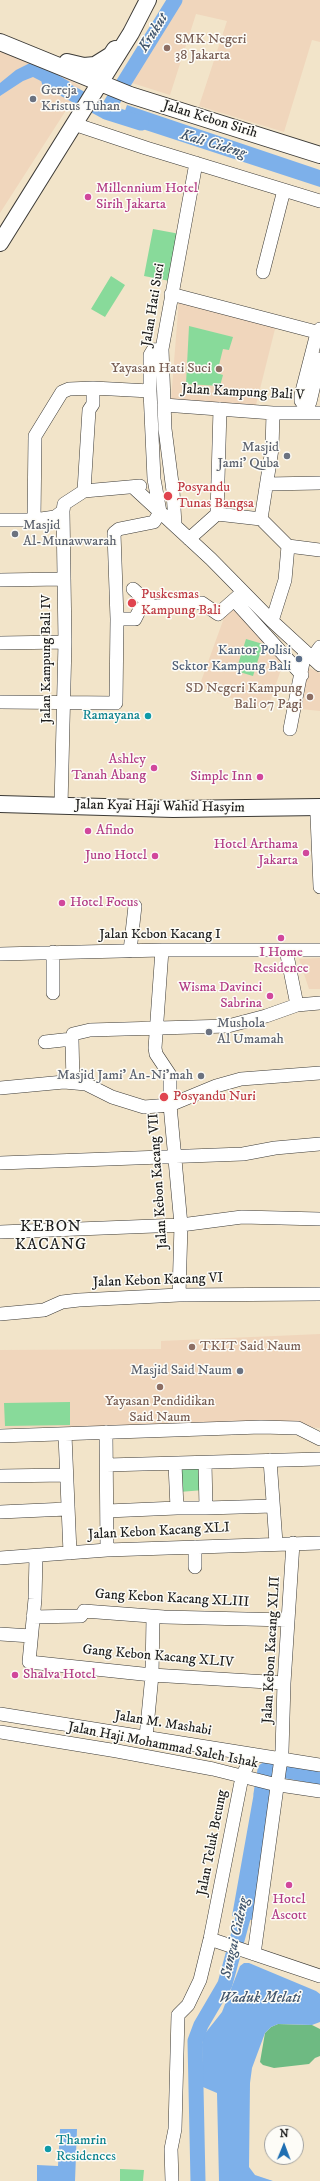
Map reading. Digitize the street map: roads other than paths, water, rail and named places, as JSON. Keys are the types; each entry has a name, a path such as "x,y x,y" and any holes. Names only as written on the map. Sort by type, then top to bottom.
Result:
{"main road":[{"path":"0,242 74,126 71,123 102,97 131,33 148,0"},
{"path":"0,42 48,60 95,66 111,55 125,36 131,33"},
{"path":"48,60 81,86 102,97"},
{"name":"Jalan Kebon Sirih","path":"102,97 320,155"},
{"name":"Jalan Kebon Sirih","path":"102,97 320,163"},
{"name":"Jalan Kyai Haji Wahid Hasyim","path":"0,804 319,813"},
{"name":"Jalan Kyai Haji Wahid Hasyim","path":"0,814 112,817 319,813"}],"street":[{"path":"74,126 196,164 320,200"},
{"name":"Jalan Hati Suci","path":"175,525 164,405 162,348 170,294 196,164"},
{"path":"262,272 284,190"},
{"path":"170,294 319,332 301,395 301,401 304,404 310,402 320,359"},
{"path":"0,702 116,703 117,619 114,533 119,529 154,522 160,512 155,484 150,391 150,354 153,350 162,348"},
{"path":"34,520 35,436 62,392 69,389 93,388 150,391"},
{"path":"84,491 89,410 93,404 93,388"},
{"name":"Jalan Kampung Bali V","path":"164,405 273,413 320,413"},
{"path":"190,538 217,514 220,409"},
{"path":"260,519 272,449 273,413"},
{"path":"267,484 320,483"},
{"path":"0,520 34,520 55,517 63,511 64,504 84,491 155,484"},
{"path":"133,487 190,538 239,596 302,675"},
{"name":"Jalan Kampung Bali IV","path":"61,806 65,642 62,579 63,511"},
{"path":"217,514 260,519 288,546 320,550"},
{"path":"272,621 285,580 288,546"},
{"path":"0,580 62,579"},
{"path":"133,589 153,607 179,603 202,603 218,614 239,596"},
{"path":"239,596 272,621 313,658"},
{"path":"117,619 135,619 139,611 147,603"},
{"path":"0,643 65,642"},
{"path":"290,729 302,675 320,647"},
{"path":"319,813 320,887"},
{"path":"130,951 135,906"},
{"name":"Jalan Kebon Kacang I","path":"0,954 162,950 320,950"},
{"name":"Jalan Kebon Kacang VII","path":"162,950 156,1054 170,1075 170,1105 180,1225 179,1295"},
{"path":"286,950 297,1005"},
{"path":"53,952 53,992"},
{"path":"73,1083 73,1034 90,1030 228,1026 266,1016 297,1005 320,1003"},
{"path":"45,1042 72,1039"},
{"path":"0,1088 73,1083 86,1084 112,1097 133,1105 144,1107 170,1105 228,1082 259,1076 320,1073"},
{"path":"0,1163 243,1154 275,1148 320,1144"},
{"path":"0,1232 180,1225 242,1217 320,1219"},
{"name":"Jalan Kebon Kacang VI","path":"0,1314 44,1310 62,1302 79,1300 179,1295 320,1294"},
{"path":"0,1436 65,1435 106,1432 261,1427 298,1428 320,1439"},
{"path":"106,1432 107,1550"},
{"path":"65,1435 70,1553"},
{"path":"107,1465 320,1459"},
{"path":"270,1460 276,1543"},
{"path":"205,1463 206,1508"},
{"path":"175,1464 176,1508"},
{"path":"0,1476 66,1475"},
{"path":"107,1511 273,1506"},
{"path":"0,1512 67,1510"},
{"name":"Jalan Kebon Kacang XLI","path":"0,1558 36,1557 107,1550 320,1542"},
{"name":"Jalan Kebon Kacang XLII","path":"281,1760 284,1683 293,1543"},
{"path":"194,1547 195,1568"},
{"path":"0,1634 31,1636 36,1557"},
{"name":"Gang Kebon Kacang XLIII","path":"33,1617 81,1616 84,1611 153,1617 288,1620"},
{"path":"146,1737 152,1675 153,1617"},
{"name":"Gang Kebon Kacang XLIV","path":"31,1636 29,1662 152,1675 284,1683"},
{"name":"Jalan M. Mashabi","path":"0,1714 281,1760 320,1764"},
{"name":"Jalan Haji Mohammad Saleh Ishak","path":"0,1732 125,1752 213,1769 245,1778 320,1791"},
{"name":"Jalan Teluk Betung","path":"175,2129 178,2015 188,2005 195,1992 215,1941 247,1766 246,1754"},
{"path":"249,1952 281,1760"},
{"path":"215,1941 320,1976"},
{"path":"172,2181 171,2148 175,2129"},
{"path":"175,2129 179,2148 180,2181"}],"water":[{"path":"34,61 70,82 64,93 33,77 23,81 0,96 0,83 16,70"},
{"name":"Kali Cideng","path":"127,105 320,170 320,187 121,122"},
{"path":"255,1787 274,1790 252,1920 232,1916"},
{"name":"Waduk Melati","path":"244,1963 249,1963 320,1994 320,2022 312,2025 278,2024 271,2027 265,2033 252,2068 250,2083 249,2167 255,2175 273,2181 219,2181 217,2093 203,2087 203,2036 222,2012 240,1966"},
{"path":"60,2129 77,2129 75,2181 37,2181 37,2165 58,2166"}],"waterway":[{"name":"Krukut","path":"123,84 175,0"},
{"path":"49,81 106,112 141,123"},
{"path":"106,112 115,97"},
{"name":"Sungai Cideng","path":"261,1794 265,1770 271,1768 320,1777"},
{"name":"Sungai Cideng","path":"198,2181 195,2041 201,2025 225,1984 243,1918 246,1899"}],"place":[{"name":"SMK Negeri 38 Jakarta","path":"167,48"},
{"name":"Gereja Kristus Tuhan","path":"33,99"},
{"name":"Millennium Hotel Sirih Jakarta","path":"88,197"},
{"name":"Yayasan Hati Suci","path":"219,369"},
{"name":"Masjid Jami' Quba","path":"287,456"},
{"name":"Posyandu Tunas Bangsa","path":"168,496"},
{"name":"Masjid Al-Munawwarah","path":"15,534"},
{"name":"Puskesmas Kampung Bali","path":"132,603"},
{"name":"Kantor Polisi Sektor Kampung Bali","path":"299,659"},
{"name":"SD Negeri Kampung Bali 07 Pagi","path":"310,697"},
{"name":"Ramayana","path":"148,716"},
{"name":"Ashley Tanah Abang","path":"154,768"},
{"name":"Simple Inn","path":"260,777"},
{"name":"Afindo","path":"88,831"},
{"name":"Hotel Arthama Jakarta","path":"306,853"},
{"name":"Juno Hotel","path":"155,856"},
{"name":"Hotel Focus","path":"62,903"},
{"name":"I Home Residence","path":"281,938"},
{"name":"Wisma Davinci Sabrina","path":"270,996"},
{"name":"Mushola Al Umamah","path":"209,1032"},
{"name":"Masjid Jami' An-Ni'mah","path":"201,1076"},
{"name":"Posyandu Nuri","path":"164,1097"},
{"name":"TKIT Said Naum","path":"192,1347"},
{"name":"Masjid Said Naum","path":"240,1371"},
{"name":"Yayasan Pendidikan Said Naum","path":"160,1387"},
{"name":"Shalva Hotel","path":"15,1675"},
{"name":"Hotel Ascott","path":"289,1885"},
{"name":"Thamrin Residences","path":"48,2149"}],"district":[{"name":"KEBON KACANG","path":"51,1237"}]}
